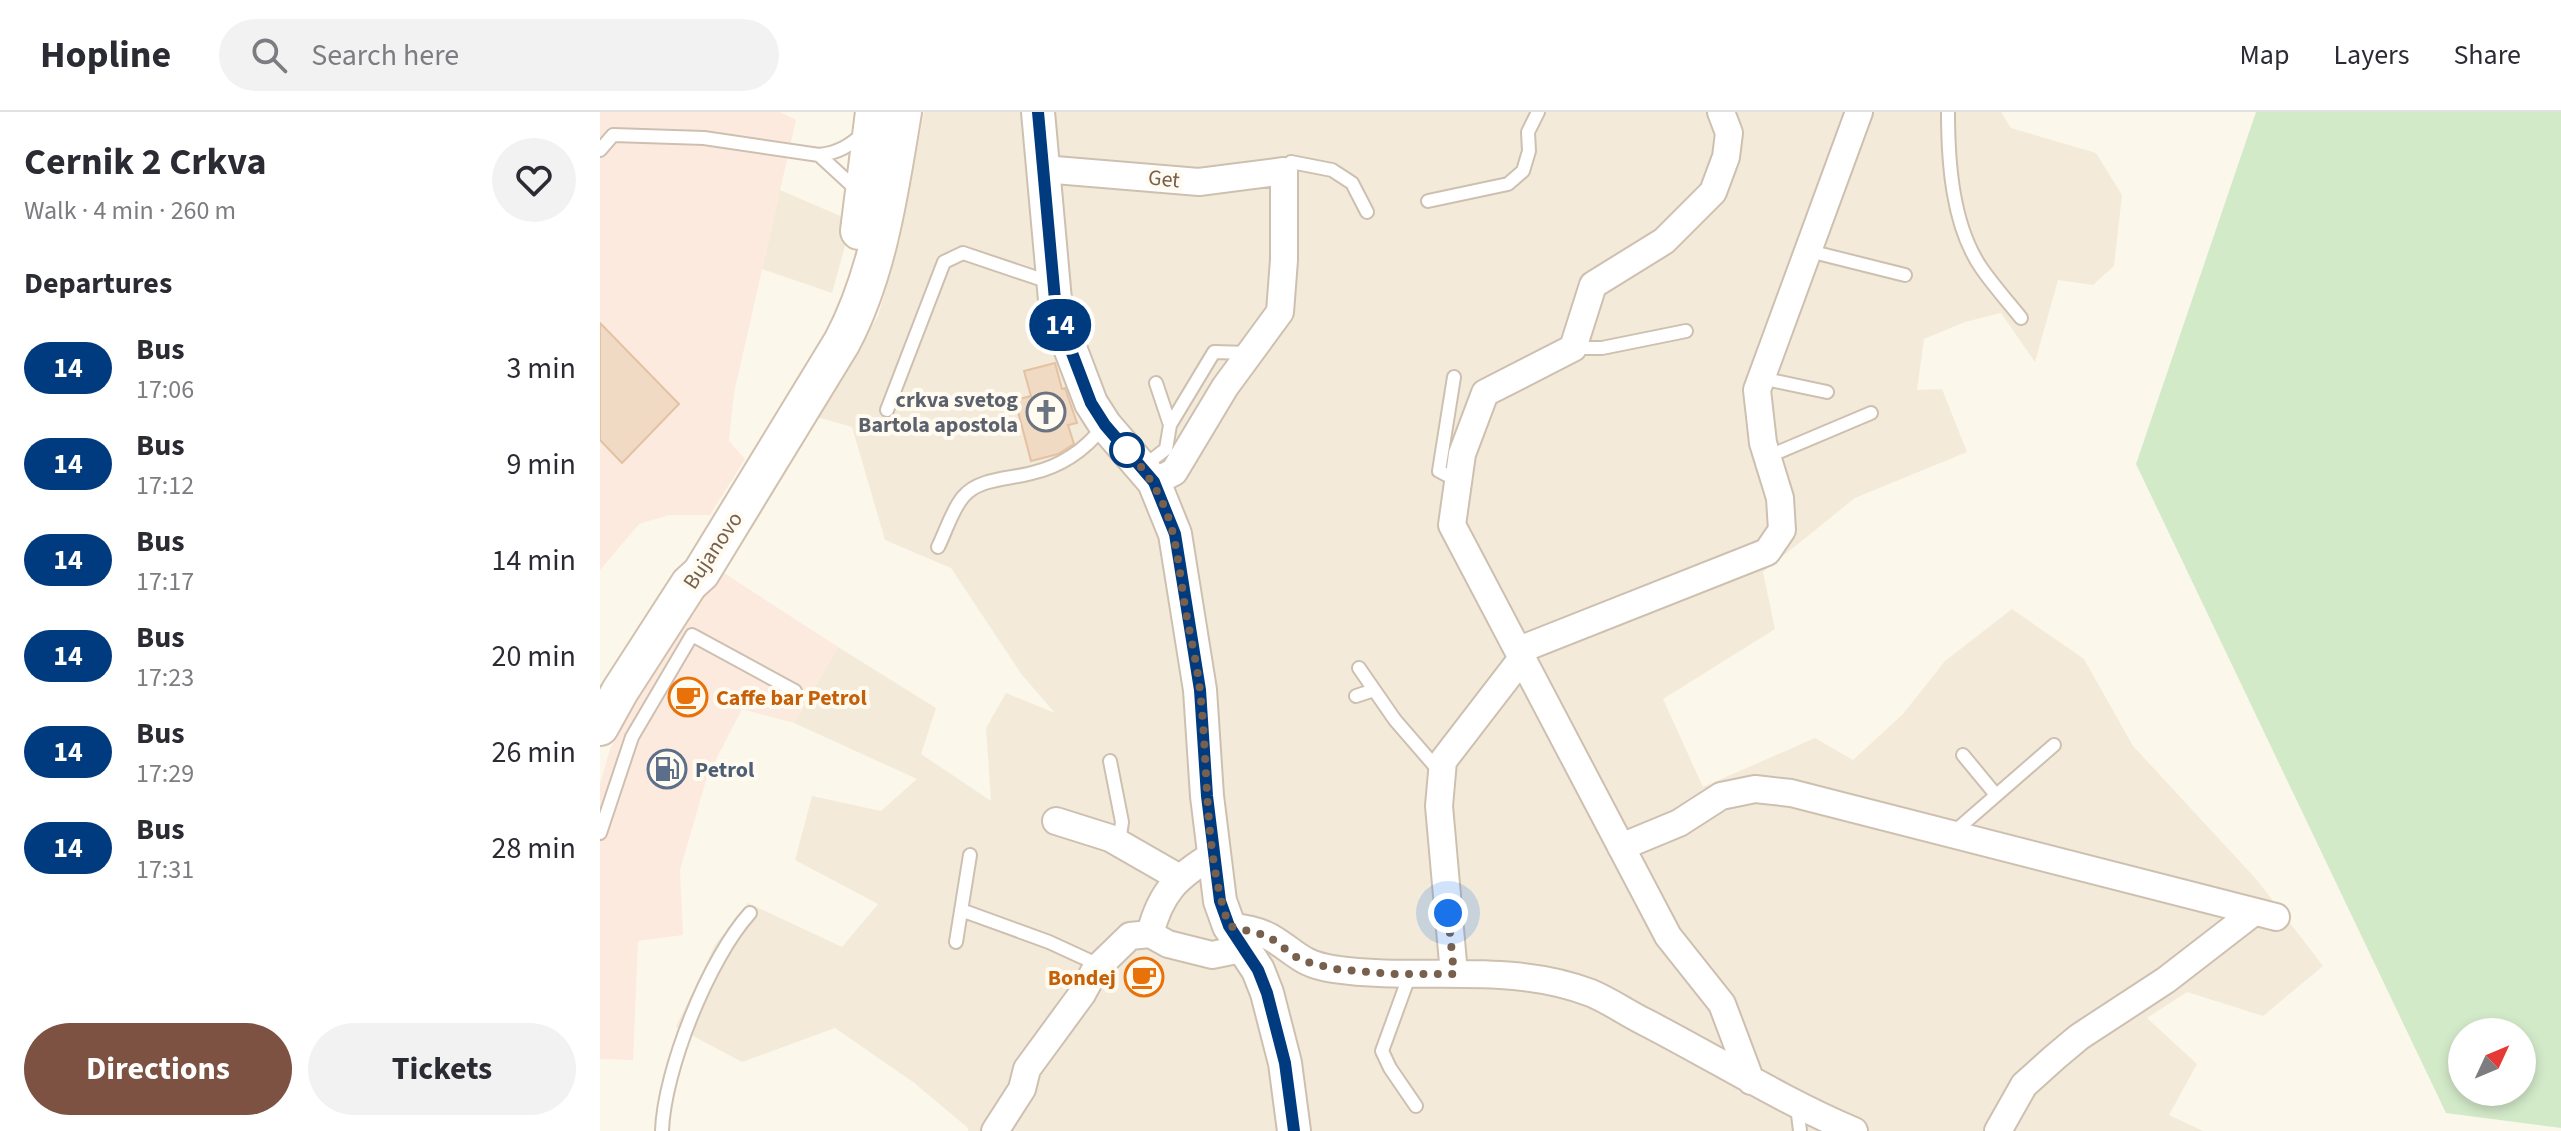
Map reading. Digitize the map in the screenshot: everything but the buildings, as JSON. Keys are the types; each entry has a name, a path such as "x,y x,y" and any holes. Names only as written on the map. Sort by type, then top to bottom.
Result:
{"main road":[{"name":"Bujanovo","path":"822,372 845,302 874,112"},
{"name":"Bujanovo","path":"600,727 633,700 689,584 701,573 861,306 890,191 903,112"}],"street":[{"path":"1038,112 1056,311 1091,403 1105,425 1148,475 1175,534 1200,690 1207,796 1220,901 1236,938 1258,970 1275,1022 1285,1063 1294,1131"},
{"path":"1721,112 1729,133 1726,157 1713,192 1664,241 1593,285 1573,348 1485,393 1462,454 1452,525 1668,936 1722,1004 1751,1081"},
{"path":"1454,974 1439,806 1443,761 1521,653 1767,552 1782,530 1780,498 1763,443 1757,390 1859,112"},
{"name":"Get","path":"1043,169 1199,182 1284,171"},
{"path":"1148,475 1174,472 1225,387 1280,312 1284,260 1284,171"},
{"path":"1621,847 1679,823 1721,796 1755,789 1791,793 2265,915 2079,1037 2024,1085 1998,1131"},
{"path":"1056,821 1119,843 1178,877"},
{"path":"1150,934 1154,917 1178,877 1214,854"},
{"path":"995,1131 1022,1089 1027,1069 1100,965 1130,936 1150,934 1168,944 1212,955 1236,938 1268,936 1300,960 1335,969 1410,974 1497,973 1550,981 1592,993 1682,1040 1751,1081 1854,1131"}],"lane":[{"path":"600,150 607,135 704,138 819,155 835,153 850,145 869,128 874,112"},
{"path":"1428,201 1508,184 1523,171 1529,151 1528,132 1538,112"},
{"path":"1948,112 1948,165 1962,225 1980,267 2021,318"},
{"path":"819,155 858,190 860,219"},
{"path":"1284,171 1291,162 1332,170 1352,183 1367,212"},
{"path":"1809,251 1905,275"},
{"path":"887,410 944,262 963,253 1052,283"},
{"path":"1573,348 1602,348 1686,331"},
{"path":"1148,475 1166,449 1170,425 1214,352 1249,353"},
{"path":"1454,377 1439,471 1458,481"},
{"path":"1761,378 1827,392"},
{"path":"1156,383 1170,425"},
{"path":"1767,457 1871,413"},
{"path":"938,547 963,496 998,479 1032,473 1063,462 1089,445 1105,425"},
{"path":"600,833 632,737 633,700 692,635 795,691"},
{"path":"1359,668 1395,720 1442,774"},
{"path":"1356,696 1374,690"},
{"path":"1952,834 2054,745"},
{"path":"1963,755 1996,795"},
{"path":"1110,761 1122,822 1119,843"},
{"path":"956,942 970,855"},
{"path":"961,910 1049,942 1100,965"},
{"path":"662,1131 672,1074 686,1035 714,966 735,929 750,913"},
{"path":"1410,974 1382,1051 1416,1106"},
{"path":"1797,1104 1800,1131"}],"shaded area":[{"path":"600,112 780,112 796,120 734,393 729,441 745,459 710,515 669,515 639,524 600,570"},
{"path":"924,112 2001,112 2011,128 2096,153 2122,195 2114,266 2093,285 2058,280 2035,362 2001,313 1965,322 1924,339 1917,390 1942,389 1967,452 1855,498 1763,572 1775,629 1663,699 1703,787 1815,738 1853,760 1903,714 1945,661 2012,609 2084,659 2133,746 2257,880 2323,966 2263,1016 2187,992 2147,1018 2197,1064 2169,1115 2203,1131 968,1131 913,1082 835,1028 742,1062 676,1027 715,945 748,903 842,947 878,904 795,860 812,796 881,811 917,779 794,723 838,647 936,708 921,754 991,801 986,728 1006,693 1055,713 1022,675 951,568 885,540 852,427 817,417 878,316 900,241"},
{"path":"780,190 852,221 832,293 762,269"},
{"path":"721,571 838,647 794,723 742,709 707,777 680,870 683,935 638,941 633,1060 600,1059 600,784 610,749 665,652"}],"green space":[{"path":"2256,112 2561,112 2561,1128 2446,1113 2136,464"}],"bus line":[{"name":"14","path":"1038,112 1056,311 1091,403 1105,425 1154,482 1175,534 1200,690 1207,796 1220,901 1229,926 1258,970 1267,993 1285,1063 1294,1131"}],"place":[{"name":"crkva svetog Bartola apostola","path":"1046,412"},
{"name":"Caffe bar Petrol","path":"688,697"},
{"name":"Petrol","path":"667,769"},
{"name":"Bondej","path":"1144,977"}],"route":[{"path":"1127,450 1120,442 1154,482 1175,534 1200,690 1216,875 1220,901 1229,926 1268,936 1300,960 1314,965 1393,974 1454,974 1448,913"}]}
